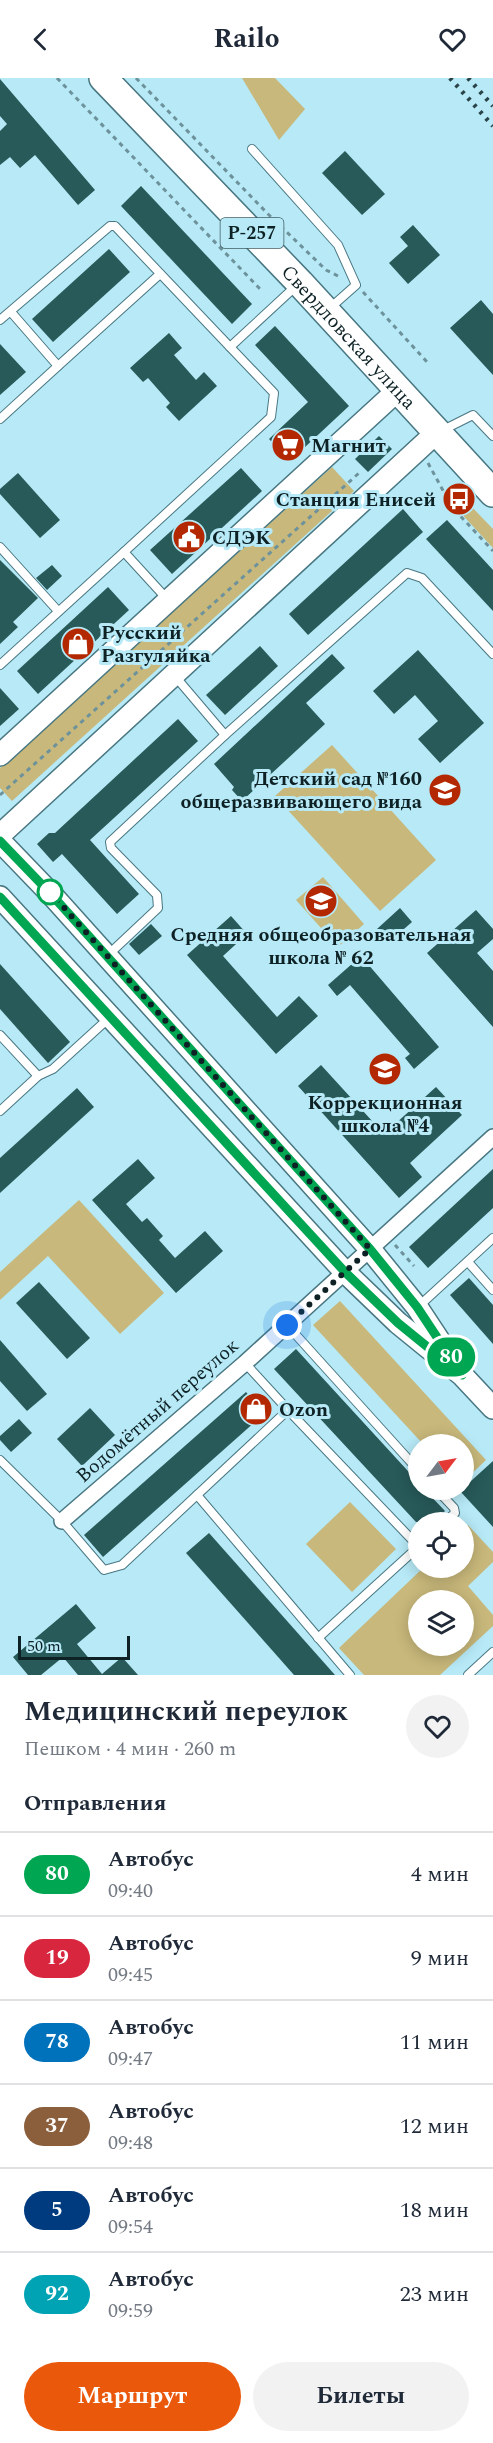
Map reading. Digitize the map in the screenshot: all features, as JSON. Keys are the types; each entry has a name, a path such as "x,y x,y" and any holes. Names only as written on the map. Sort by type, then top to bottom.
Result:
{"highway":[{"name":"Свердловская улица","path":"103,78 300,283 493,493"}],"main road":[{"path":"0,755 398,390"},
{"path":"0,835 436,433"},
{"path":"0,841 107,956 370,1249 417,1307 462,1375"},
{"path":"0,897 345,1272 398,1323 462,1375 493,1408"}],"street":[{"name":"Водомётный переулок","path":"62,1521 245,1363 493,1137"}],"lane":[{"path":"252,149 338,244 356,285 326,312"},
{"path":"0,320 110,226 115,226 274,393 271,417 0,665"},
{"path":"0,419 160,274"},
{"path":"230,347 300,283"},
{"path":"11,312 58,366"},
{"path":"436,433 473,415 493,436"},
{"path":"0,547 58,611"},
{"path":"124,552 169,602"},
{"path":"107,956 158,908 157,895 111,848 110,842 225,735 406,573 422,578 493,654"},
{"path":"174,675 225,735"},
{"path":"0,1111 38,1076 53,1069 110,1017"},
{"path":"0,1035 38,1076"},
{"path":"417,1307 493,1238"},
{"path":"468,1262 493,1290"},
{"path":"287,1325 408,1459"},
{"path":"245,1363 408,1536"},
{"path":"0,1460 62,1521 104,1570 122,1565 288,1410"},
{"path":"197,1496 350,1675"},
{"path":"446,1500 455,1512"},
{"path":"318,1638 408,1556"},
{"path":"468,1675 493,1652"}],"path":[{"path":"57,78 261,290"},
{"path":"136,78 326,270 356,285 428,363"},
{"path":"427,462 452,507 493,551"},
{"path":"0,795 359,472"}],"shaded area":[{"path":"242,78 275,78 305,109 279,140"},
{"path":"332,467 354,491 12,801 0,788 0,768"},
{"path":"467,502 493,529 493,548 458,510"},
{"path":"332,745 436,860 380,911 275,796"},
{"path":"323,877 364,924 338,947 296,900"},
{"path":"79,1200 164,1293 120,1334 48,1256 0,1300 0,1272"},
{"path":"340,1301 462,1434 414,1434 313,1325"},
{"path":"474,1447 486,1460 474,1471"},
{"path":"350,1502 396,1549 352,1592 306,1544"},
{"path":"474,1531 493,1552 493,1562 468,1586 471,1590 408,1590 408,1656 461,1656 440,1675 364,1675 339,1648 412,1578 474,1578"},
{"path":"474,1593 493,1615 493,1626 474,1644"}],"building":[{"path":"0,79 95,190 78,205 35,155 20,168 10,157 0,165 0,131 7,124 0,116"},
{"path":"345,151 385,194 362,215 322,173"},
{"path":"141,186 252,304 232,324 121,206"},
{"path":"413,225 440,255 408,284 389,263 408,246 400,237"},
{"path":"109,249 130,272 53,342 32,319"},
{"path":"481,300 493,314 493,375 450,328"},
{"path":"275,326 349,406 290,461 269,439 308,402 255,345"},
{"path":"169,333 182,348 174,355 196,380 204,372 217,386 179,421 166,407 170,403 148,378 143,382 130,368"},
{"path":"0,344 26,372 0,395"},
{"path":"379,436 392,449 368,472 355,459"},
{"path":"241,468 262,491 172,574 150,550"},
{"path":"18,473 60,520 40,538 0,494 0,489"},
{"path":"403,509 423,532 308,635 289,614"},
{"path":"447,520 493,570 493,611 426,539"},
{"path":"0,560 38,598 13,622 18,627 0,644"},
{"path":"52,565 62,576 47,590 36,578"},
{"path":"108,587 129,610 38,694 17,671"},
{"path":"260,646 278,666 225,715 206,695"},
{"path":"418,650 484,723 440,763 418,739 438,721 415,695 394,714 373,691"},
{"path":"332,654 345,668 306,703 325,724 242,801 232,790 234,787 214,764"},
{"path":"0,688 19,709 0,726"},
{"path":"178,719 198,741 90,840 139,894 117,914 62,854 53,862 37,844 49,833 55,833"},
{"path":"400,908 412,922 389,942 377,929"},
{"path":"476,910 493,929 493,939 477,953 493,971 493,1027 427,953"},
{"path":"231,916 247,934 223,956 277,1017 299,996 318,1016 276,1054 187,955"},
{"path":"151,924 162,936 139,955 129,944"},
{"path":"361,956 439,1047 414,1069 405,1058 410,1054 350,985 337,996 328,985"},
{"path":"0,964 70,1042 48,1063 0,1009"},
{"path":"321,1065 384,1134 436,1087 462,1115 410,1163 422,1177 399,1198 298,1086"},
{"path":"77,1088 94,1107 0,1193 0,1158"},
{"path":"138,1159 155,1178 126,1204 142,1222 147,1218 163,1236 159,1240 175,1258 205,1231 223,1251 176,1293 92,1200"},
{"path":"493,1169 493,1208 428,1268 409,1247"},
{"path":"469,1278 493,1305 493,1344 450,1295"},
{"path":"39,1282 90,1338 67,1359 16,1303"},
{"path":"0,1340 47,1394 27,1411 0,1381"},
{"path":"296,1349 408,1471 408,1500 435,1500 445,1511 408,1513 274,1369"},
{"path":"246,1392 264,1414 103,1557 84,1535"},
{"path":"90,1408 115,1435 82,1466 57,1439"},
{"path":"19,1419 32,1433 11,1452 0,1440 0,1436"},
{"path":"493,1461 493,1527 468,1500 474,1500 474,1478"},
{"path":"209,1533 335,1675 294,1675 186,1553"},
{"path":"76,1604 96,1628 77,1644 102,1674 122,1657 138,1675 78,1675 63,1657 41,1675 28,1675 13,1657"}],"railway":[{"path":"450,78 493,126"},
{"path":"468,78 493,106"}],"bus line":[{"name":"80","path":"0,841 51,894 195,1057 370,1249 417,1307 462,1375 398,1323 345,1272 0,897"}],"place":[{"name":"Магнит","path":"288,445"},
{"name":"Станция Енисей","path":"459,499"},
{"name":"СДЭК","path":"189,537"},
{"name":"Русский Разгуляйка","path":"78,644"},
{"name":"Детский сад №160 общеразвивающего вида","path":"445,790"},
{"name":"Средняя общеобразовательная школа № 62","path":"321,901"},
{"name":"Коррекционная школа №4","path":"385,1069"},
{"name":"Ozon","path":"256,1409"}],"route":[{"path":"50,892 195,1057 370,1249 287,1325"}]}
